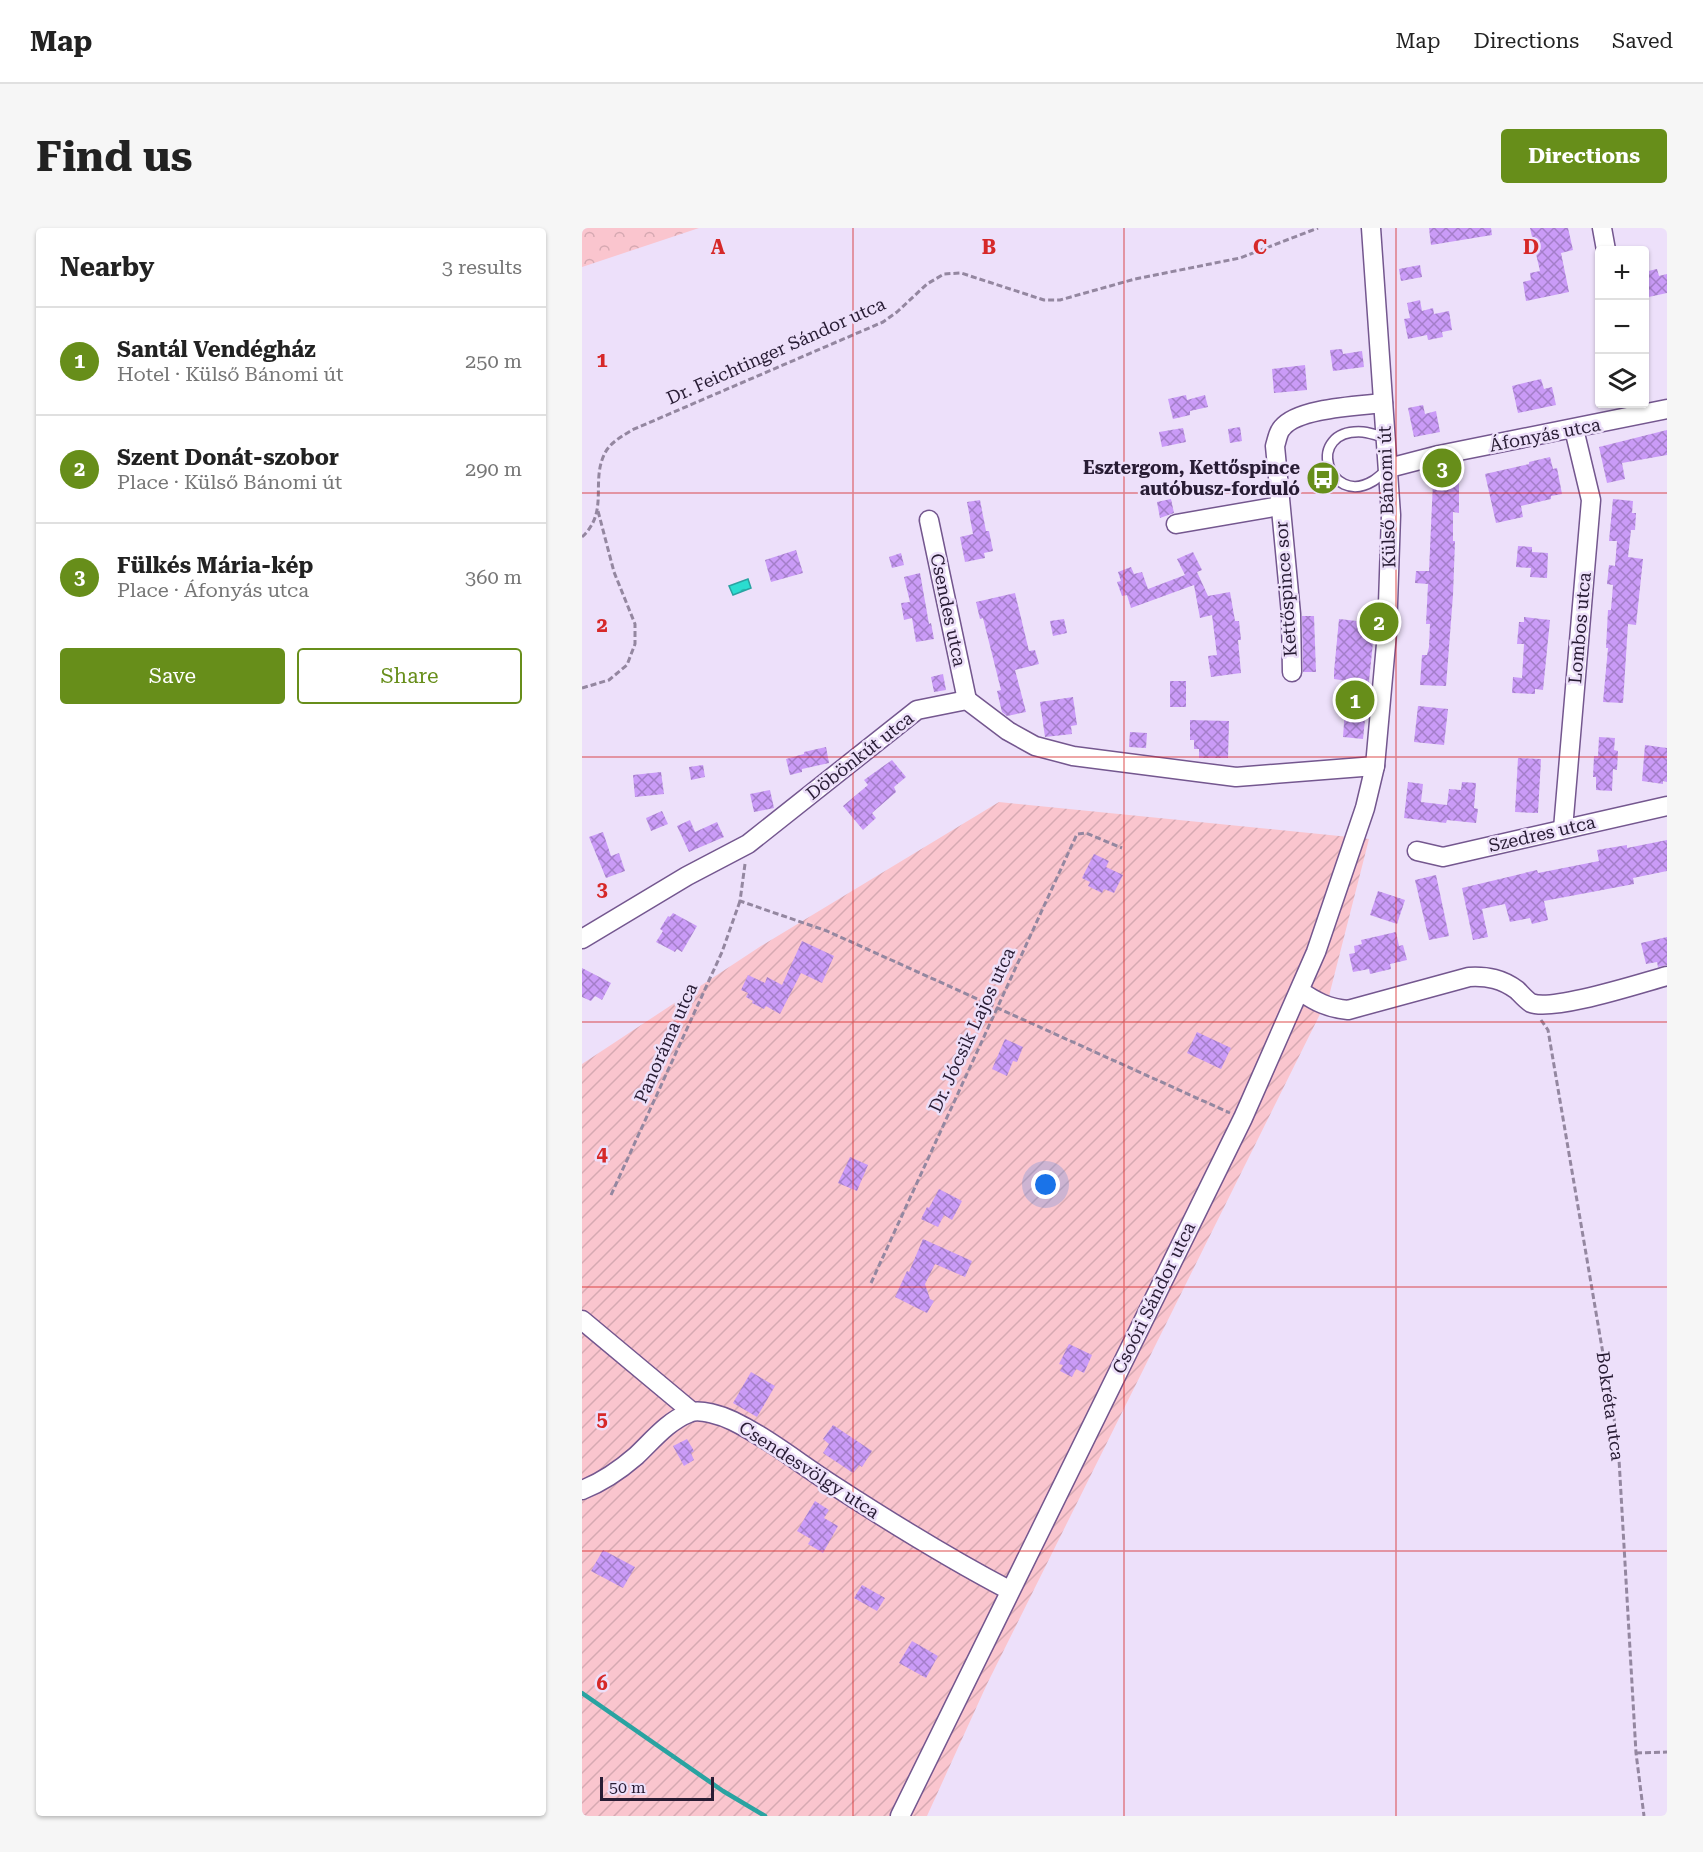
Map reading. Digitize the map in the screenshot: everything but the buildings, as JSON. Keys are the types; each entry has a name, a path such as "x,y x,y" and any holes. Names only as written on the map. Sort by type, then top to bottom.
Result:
{"street":[{"name":"Külső Bánomi út","path":"1371,228 1391,515 1388,633 1376,766"},
{"path":"1602,228 1605,246"},
{"name":"Kettőspince sor","path":"1292,672 1291,614 1275,446 1280,429 1291,419 1306,413 1383,403"},
{"name":"Áfonyás utca","path":"1389,468 1439,455 1574,429 1639,409 1667,409"},
{"name":"Lombos utca","path":"1563,829 1591,500 1574,429"},
{"name":"Kettőspince sor","path":"1176,524 1280,506"},
{"name":"Csendes utca","path":"928,520 967,700"},
{"path":"967,700 1008,731 1035,746 1073,756 1236,777 1376,766"},
{"name":"Döbönkút utca","path":"582,939 687,876 748,844 917,710 967,700"},
{"name":"Csoóri Sándor utca","path":"900,1816 1009,1590 1243,1118 1316,952 1352,853 1376,766"},
{"name":"Szedres utca","path":"1417,851 1443,856 1667,806"},
{"path":"1299,991 1318,1004 1333,1009 1348,1010 1469,977 1482,976 1505,983 1532,1003 1548,1004 1566,1002 1667,976"},
{"path":"582,1320 691,1412 668,1425 633,1458 592,1486 582,1490"},
{"name":"Csendesvölgy utca","path":"691,1412 717,1414 732,1420 946,1557 1009,1590"}],"lane":[{"path":"1386,438 1363,432 1347,434 1336,439 1329,447 1326,459 1329,472 1337,481 1349,485 1361,486 1372,482 1389,468"}],"path":[{"name":"Dr. Feichtinger Sándor utca","path":"598,511 599,469 604,454 615,441 632,430 883,322 927,284 944,274 961,273 1044,300 1060,300 1135,279 1240,258 1318,228"},
{"path":"582,537 598,511"},
{"path":"582,688 609,680 627,665 635,644 635,624 614,572 598,511"},
{"name":"Dr. Jócsik Lajos utca","path":"872,1283 1077,834 1086,832 1122,848"},
{"name":"Panoráma utca","path":"611,1195 722,952 740,901 748,844"},
{"path":"740,901 827,932 1243,1118"},
{"name":"Bokréta utca","path":"1532,1003 1548,1030 1618,1442 1636,1753 1644,1816"},
{"path":"1636,1753 1667,1752"}],"green space":[{"path":"582,228 699,228 582,267"},
{"path":"999,802 1369,839 1329,996 987,1684 927,1816 582,1816 582,1064 761,946"}],"water":[{"path":"748,579 751,588 733,595 729,586"}],"waterway":[{"path":"582,1693 723,1791 765,1816"}],"place":[{"name":"Fülkés Mária-kép","path":"1442,468"},
{"name":"Esztergom, Kettőspince autóbusz-forduló","path":"1323,478"},
{"name":"Szent Donát-szobor","path":"1379,622"},
{"name":"Santál Vendégház","path":"1355,700"}]}
